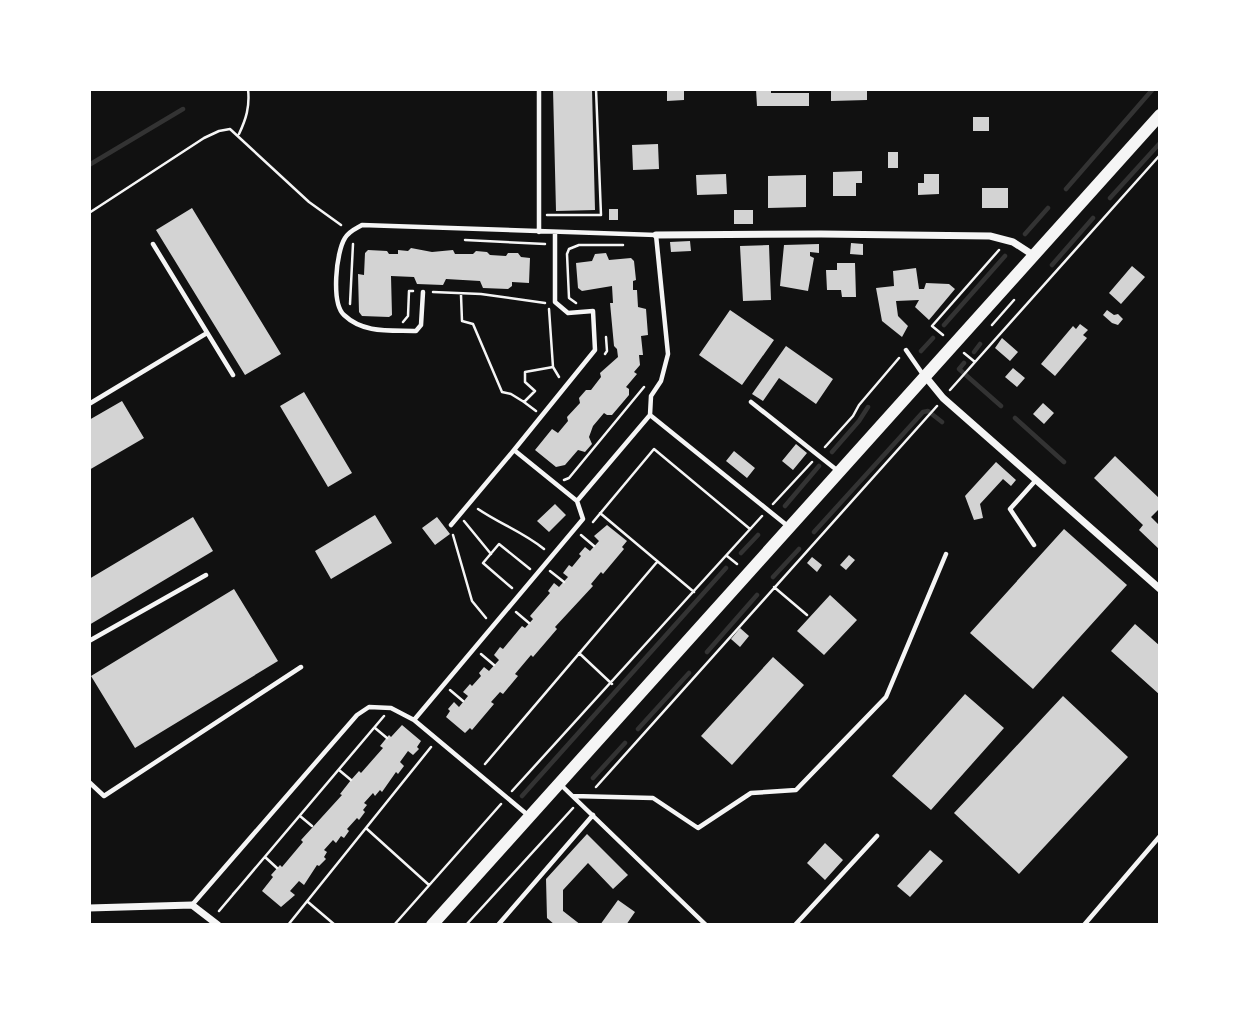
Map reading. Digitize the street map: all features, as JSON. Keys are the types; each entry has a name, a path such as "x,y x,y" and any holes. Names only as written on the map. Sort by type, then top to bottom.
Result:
{"main road":[{"path":"432,925 1160,115"}],"street":[{"path":"656,234 990,236 1008,240 1033,255"},
{"path":"925,376 943,398 1160,590"},
{"path":"89,908 192,905 215,923"}],"lane":[{"path":"539,89 539,232"},
{"path":"423,292 421,325 416,331 370,330 345,316 336,304 339,254 343,240 350,231 362,225 656,234 668,354 661,381 651,396 650,415 577,501"},
{"path":"451,525 595,350 593,311 568,313 555,302 555,232"},
{"path":"153,244 233,375"},
{"path":"89,404 207,333"},
{"path":"906,350 925,376"},
{"path":"751,402 839,472"},
{"path":"650,415 790,528"},
{"path":"414,720 583,519 577,501 514,450"},
{"path":"1034,545 1010,509 1036,480"},
{"path":"573,796 653,798 698,828 751,793 796,790 886,697 946,554"},
{"path":"89,641 206,575"},
{"path":"89,782 104,796 301,667"},
{"path":"192,905 356,715 369,706 391,708 414,720 530,817"},
{"path":"560,784 706,925"},
{"path":"498,925 593,815"},
{"path":"795,925 877,836"},
{"path":"1084,925 1160,836"}],"path":[{"path":"239,134 247,117 248,89"},
{"path":"547,215 601,215 596,89"},
{"path":"89,213 204,138 230,129 239,134 309,202 350,231"},
{"path":"962,377 1160,155"},
{"path":"354,313 350,305 353,244 359,237"},
{"path":"465,240 547,244"},
{"path":"945,337 932,326 1008,240"},
{"path":"398,323 408,316 409,291 461,293 549,303 553,367 566,386"},
{"path":"461,293 462,321 473,324 502,392 511,394 542,416"},
{"path":"992,325 1014,300"},
{"path":"394,925 819,455 906,350"},
{"path":"961,351 975,362"},
{"path":"524,402 535,390 525,382 525,372 553,367"},
{"path":"586,797 933,410"},
{"path":"590,525 654,449 750,529"},
{"path":"470,503 492,518 525,534 552,556"},
{"path":"600,513 694,592"},
{"path":"459,515 491,554"},
{"path":"451,525 472,601 493,626"},
{"path":"581,535 594,546"},
{"path":"520,594 483,563 499,544 536,574"},
{"path":"478,772 657,562"},
{"path":"550,571 564,582"},
{"path":"774,587 807,615"},
{"path":"516,612 529,624"},
{"path":"579,653 612,684"},
{"path":"480,654 494,666"},
{"path":"450,690 463,701"},
{"path":"215,923 242,884 391,708"},
{"path":"375,728 387,738"},
{"path":"288,925 438,739"},
{"path":"339,770 351,780"},
{"path":"466,925 580,802"},
{"path":"300,816 312,827"},
{"path":"367,829 429,885"},
{"path":"265,857 277,867"},
{"path":"307,901 335,925"}],"building":[{"path":"553,89 592,89 595,210 556,211"},
{"path":"667,89 684,89 684,100 667,101"},
{"path":"756,89 771,89 771,93 809,93 809,106 757,106"},
{"path":"831,89 867,89 867,100 831,101"},
{"path":"973,117 989,117 989,131 973,131"},
{"path":"658,144 659,169 633,170 632,145"},
{"path":"888,152 898,152 898,168 888,168"},
{"path":"862,171 862,183 856,183 856,196 833,196 833,172"},
{"path":"726,174 727,194 697,195 696,175"},
{"path":"924,174 939,174 939,194 918,195 918,183 924,183"},
{"path":"806,175 806,207 768,208 768,176"},
{"path":"982,188 1008,188 1008,208 982,208"},
{"path":"192,208 281,354 245,375 156,230"},
{"path":"609,209 618,209 618,220 609,220"},
{"path":"734,210 753,210 753,224 734,224"},
{"path":"690,241 691,251 671,252 670,242"},
{"path":"851,243 863,244 863,255 850,254"},
{"path":"819,244 819,253 810,252 810,256 814,258 808,291 780,286 784,245"},
{"path":"769,245 771,300 743,301 740,246"},
{"path":"411,248 432,252 453,250 455,254 473,254 476,251 506,256 508,253 518,253 521,257 530,258 529,283 512,282 508,289 483,288 480,281 446,279 443,285 417,284 414,277 391,276 392,315 362,316 359,312 358,274 364,275 365,253 368,250 398,254 398,250 408,251"},
{"path":"606,253 609,260 631,258 634,261 636,280 633,281 633,290 637,290 638,307 646,309 648,335 641,336 643,355 639,355 640,365 634,372 637,374 626,387 629,389 629,395 612,415 604,413 593,426 589,437 592,444 585,452 578,450 565,465 556,467 535,450 552,429 558,433 568,421 567,417 580,403 579,398 586,390 591,390 601,377 600,373 618,357 614,346 610,303 613,303 612,286 582,291 578,288 576,263 592,261 595,254"},
{"path":"837,263 855,263 856,297 842,297 841,290 827,290 826,270 837,270"},
{"path":"1132,266 1145,277 1121,304 1109,293"},
{"path":"916,268 919,289 924,289 926,283 949,284 955,289 929,320 915,307 919,300 896,301 898,316 908,326 902,337 882,321 876,288 894,286 893,271"},
{"path":"730,310 774,340 742,385 699,355"},
{"path":"1107,310 1123,319 1118,325 1103,315"},
{"path":"1080,324 1088,330 1083,335 1087,338 1055,376 1041,364 1073,326 1076,329"},
{"path":"1002,338 1018,352 1010,361 995,348"},
{"path":"786,346 833,379 816,404 779,378 763,401 752,394"},
{"path":"1013,368 1025,378 1017,387 1005,377"},
{"path":"304,392 352,473 328,487 280,406"},
{"path":"122,401 144,438 89,470 89,420"},
{"path":"1043,403 1054,413 1044,424 1033,414"},
{"path":"796,444 807,453 793,470 782,461"},
{"path":"734,451 755,468 747,478 726,461"},
{"path":"1115,456 1160,499 1160,508 1151,517 1160,526 1160,550 1139,530 1143,525 1094,478"},
{"path":"996,462 1016,480 1011,486 1003,479 980,504 983,518 974,520 965,496"},
{"path":"555,504 566,515 549,532 537,521"},
{"path":"375,515 392,543 331,579 315,551"},
{"path":"193,517 213,551 89,625 89,579"},
{"path":"437,517 450,534 435,545 422,528"},
{"path":"607,525 627,541 622,547 624,549 603,574 601,572 591,584 593,586 555,627 557,629 533,657 531,655 515,674 518,676 503,694 500,692 491,702 494,704 472,730 470,728 465,733 446,717 450,711 448,709 454,702 459,707 468,696 463,692 481,676 479,673 484,667 489,671 499,660 494,655 500,647 503,649 522,626 525,628 533,619 530,616 550,593 548,591 554,583 559,587 568,577 563,573 569,565 572,567 585,547 590,551 599,541 594,536"},
{"path":"1064,529 1127,585 1033,689 970,633"},
{"path":"849,555 855,560 846,570 840,565"},
{"path":"812,557 822,565 817,572 807,563"},
{"path":"234,589 278,661 135,748 91,676"},
{"path":"830,595 857,620 824,655 797,631"},
{"path":"1135,624 1160,646 1160,695 1111,651"},
{"path":"740,628 749,636 740,647 731,639"},
{"path":"773,657 804,685 732,765 701,736"},
{"path":"965,694 1004,728 931,810 892,776"},
{"path":"1063,696 1128,757 1019,874 954,813"},
{"path":"402,725 421,741 417,747 419,749 413,755 408,751 400,762 404,766 398,774 396,772 382,792 380,790 375,796 373,793 364,803 367,805 363,810 365,812 359,820 357,818 347,829 349,831 344,838 341,836 336,843 333,840 324,850 327,852 324,857 326,859 317,865 304,885 299,881 290,891 295,895 281,907 262,891 273,877 271,875 280,865 282,867 303,842 301,840 342,795 340,794 351,780 359,771 361,773 383,748 380,746 389,735 391,737"},
{"path":"587,834 628,875 613,889 588,863 563,890 563,911 581,925 555,925 547,918 546,879"},
{"path":"825,843 843,860 825,880 807,863"},
{"path":"930,850 943,861 910,897 897,886"},
{"path":"618,900 635,912 626,925 600,925"}],"waterway":[{"path":"1066,189 1153,89"},
{"path":"89,165 183,109"},
{"path":"1110,198 1160,143"},
{"path":"1025,234 1048,208"},
{"path":"1052,265 1093,218"},
{"path":"944,325 1005,256"},
{"path":"921,351 933,338"},
{"path":"974,352 980,344"},
{"path":"964,363 959,369 1001,406"},
{"path":"832,452 868,407"},
{"path":"814,532 923,412 928,411 942,422"},
{"path":"1015,418 1064,462"},
{"path":"785,506 819,466"},
{"path":"741,553 758,535"},
{"path":"773,577 799,549"},
{"path":"522,796 726,568"},
{"path":"707,652 757,595"},
{"path":"638,729 689,673"},
{"path":"593,778 625,743"}]}
